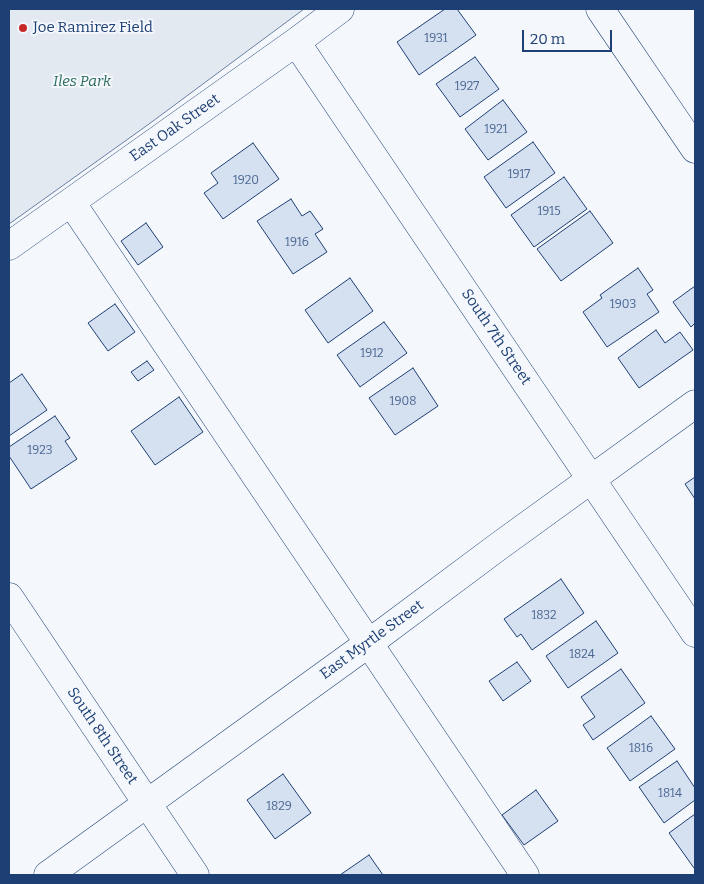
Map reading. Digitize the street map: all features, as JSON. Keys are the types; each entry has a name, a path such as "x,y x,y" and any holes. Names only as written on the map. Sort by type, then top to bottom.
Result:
{"street":[{"name":"East Oak Street","path":"9,246 340,9"},
{"path":"600,9 695,149"},
{"name":"South 7th Street","path":"296,42 695,633"},
{"path":"71,202 525,875"},
{"name":"East Myrtle Street","path":"48,875 695,404"},
{"name":"South 8th Street","path":"9,596 195,875"}],"green space":[{"name":"Iles Park","path":"9,9 304,9 149,124 9,224"}],"building":[{"path":"445,9 457,9 476,35 419,75 397,42"},
{"path":"475,57 499,89 460,117 436,84"},
{"path":"503,100 527,132 488,160 465,129"},
{"path":"533,142 555,173 506,208 484,177"},
{"path":"253,143 279,179 223,219 204,193 218,183 211,173"},
{"path":"564,177 587,209 534,247 511,215"},
{"path":"291,199 302,216 310,211 323,229 315,234 327,252 293,274 257,221"},
{"path":"590,211 613,243 561,281 537,249"},
{"path":"146,223 163,247 138,265 121,241"},
{"path":"638,268 653,290 647,294 659,312 607,347 583,312 602,298 600,295"},
{"path":"350,278 373,311 328,343 305,310"},
{"path":"695,286 695,323 691,327 673,302"},
{"path":"115,304 135,332 108,351 88,323"},
{"path":"384,322 407,353 360,387 337,355"},
{"path":"656,330 665,343 680,332 693,350 639,388 618,358"},
{"path":"147,361 154,370 138,381 131,372"},
{"path":"413,368 438,406 395,435 369,398"},
{"path":"22,374 47,410 9,436 9,383"},
{"path":"179,397 203,432 155,465 131,431"},
{"path":"55,416 70,438 65,441 77,459 31,489 9,456 9,447"},
{"path":"695,477 695,499 685,484"},
{"path":"561,579 584,613 532,650 521,634 517,637 504,619"},
{"path":"596,621 618,653 568,688 546,656"},
{"path":"517,662 531,681 503,701 489,681"},
{"path":"621,669 645,703 593,740 583,725 595,717 581,697"},
{"path":"651,716 675,749 630,781 607,748"},
{"path":"677,761 695,788 695,800 664,823 639,787"},
{"path":"283,774 311,813 275,839 247,800"},
{"path":"536,790 558,821 524,845 502,815"},
{"path":"695,814 695,867 694,868 669,833"},
{"path":"369,855 383,875 340,875"}],"place":[{"name":"Joe Ramirez Field","path":"23,28"}]}
